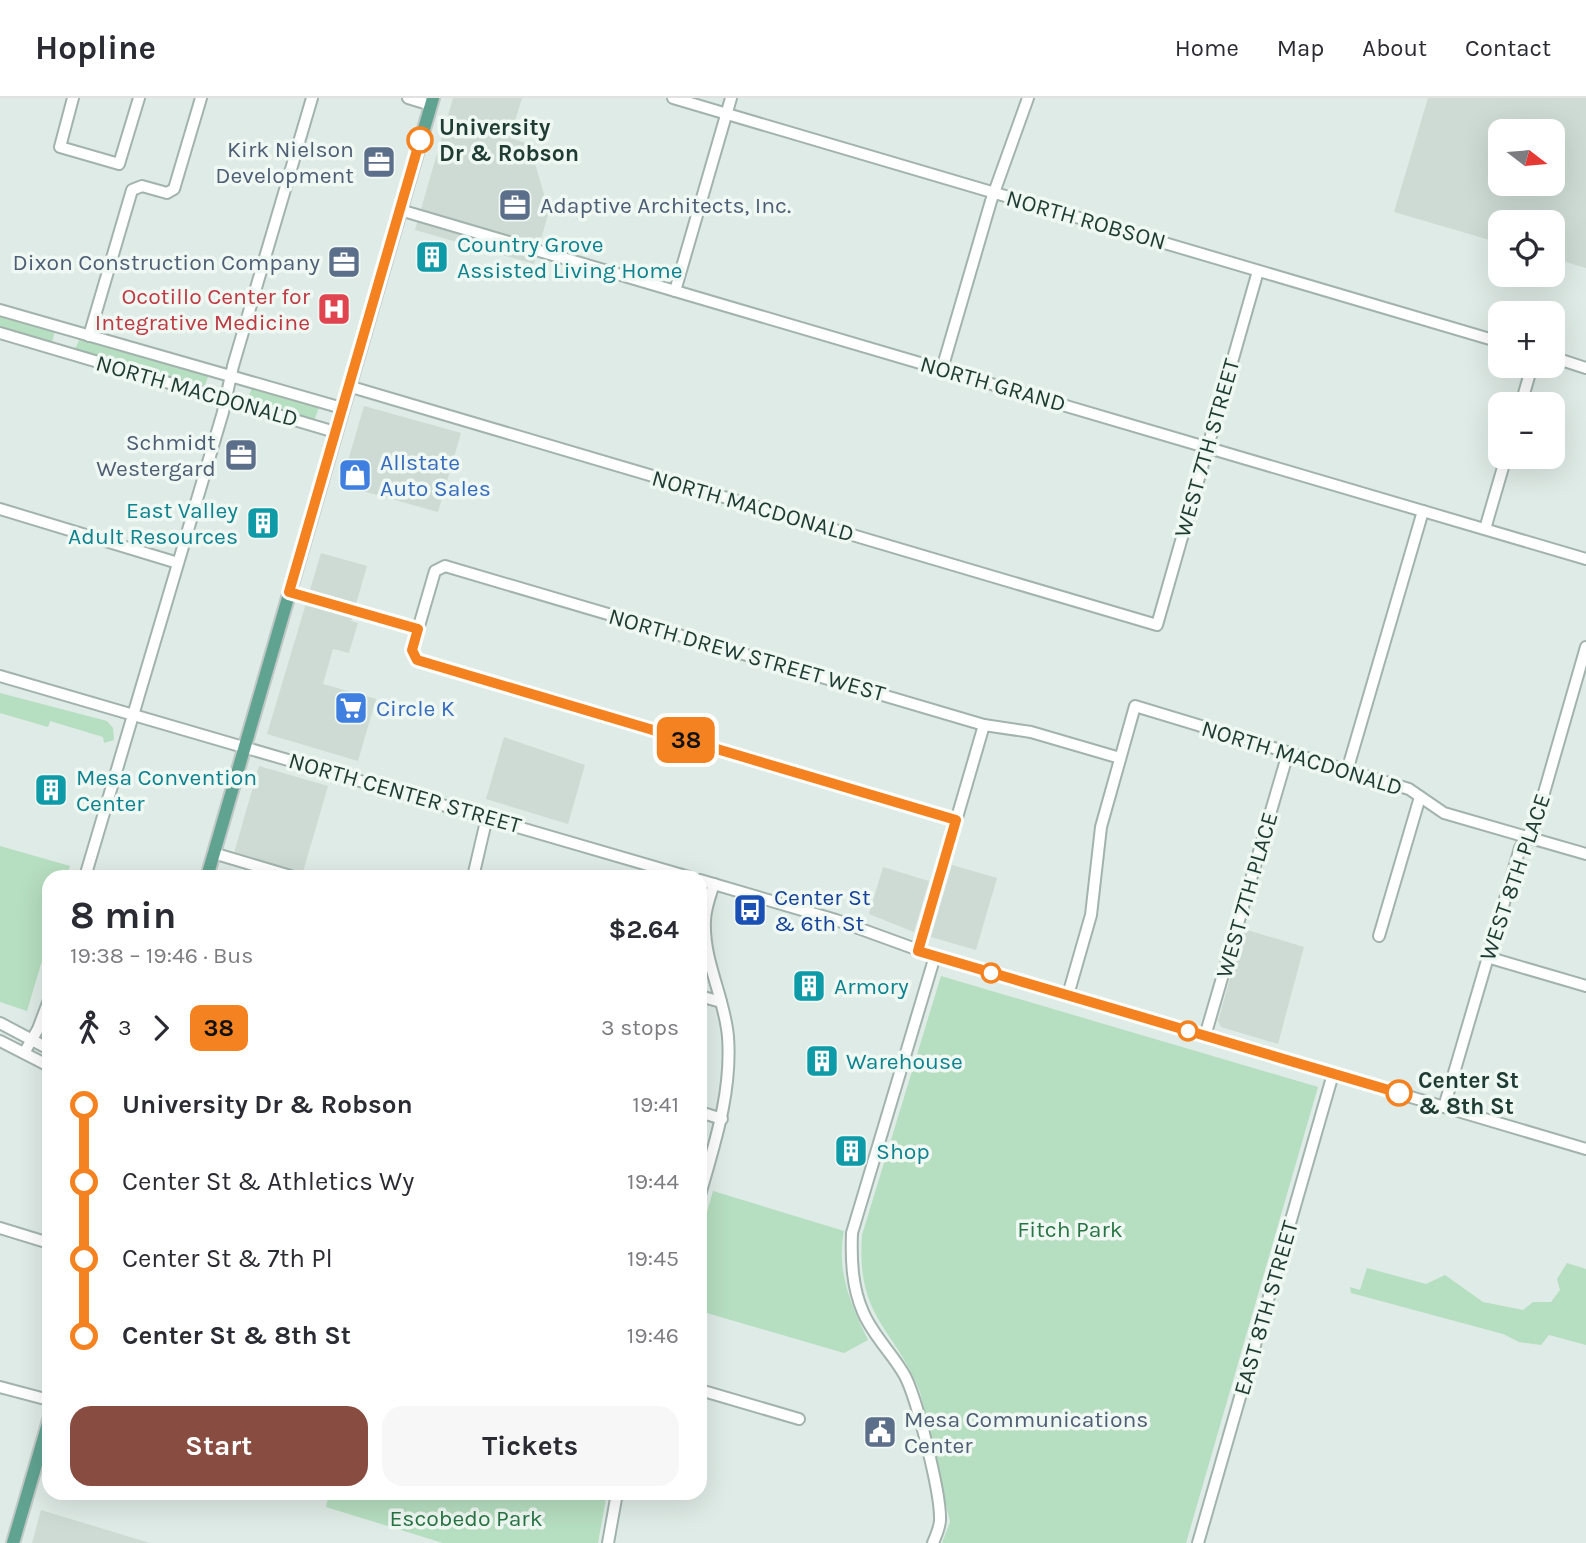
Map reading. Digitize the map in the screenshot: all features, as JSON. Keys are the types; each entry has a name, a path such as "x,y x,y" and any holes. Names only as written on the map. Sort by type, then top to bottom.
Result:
{"main road":[{"path":"208,870 432,101"},
{"path":"13,1543 42,1444"}],"street":[{"path":"73,98 60,147 119,164 139,98"},
{"path":"89,336 132,190 142,186 167,193 174,189 201,98"},
{"path":"87,870 312,98"},
{"path":"408,98 432,101"},
{"name":"NORTH ROBSON","path":"673,98 1488,338"},
{"path":"676,291 731,98"},
{"path":"942,369 994,193 1028,98"},
{"name":"NORTH GRAND","path":"400,209 1586,559"},
{"name":"WEST 7TH STREET","path":"1157,625 1258,271"},
{"name":"NORTH MACDONALD","path":"0,310 342,408"},
{"path":"59,351 66,329"},
{"name":"NORTH MACDONALD","path":"0,333 335,432"},
{"path":"1565,361 1586,368"},
{"name":"NORTH MACDONALD","path":"348,386 1157,625"},
{"path":"1485,529 1502,469"},
{"path":"0,509 178,564"},
{"path":"1347,771 1423,511"},
{"name":"NORTH DREW STREET WEST","path":"956,820 417,660 412,650 435,571 444,566 984,725 1031,732 1120,758"},
{"path":"289,592 418,629"},
{"name":"WEST 8TH PLACE","path":"1444,1107 1520,848 1535,824 1586,647"},
{"name":"NORTH CENTER STREET","path":"0,676 665,870"},
{"name":"NORTH MACDONALD","path":"1120,758 1135,706 1409,789 1444,813 1586,854"},
{"path":"918,951 984,725"},
{"name":"WEST 7TH PLACE","path":"1205,1036 1288,753"},
{"path":"1068,995 1091,915 1101,827 1120,758"},
{"path":"1379,936 1420,797"},
{"path":"475,870 487,817"},
{"path":"214,853 271,870"},
{"path":"707,882 836,920 918,951 1586,1149"},
{"path":"707,911 714,884"},
{"path":"707,949 728,1033 730,1062 722,1118 707,1170"},
{"path":"933,1543 941,1521 939,1501 912,1396 905,1376 864,1314 854,1287 851,1255 852,1233 935,956"},
{"path":"1487,957 1586,986"},
{"path":"707,998 721,1002"},
{"path":"24,1053 42,1016"},
{"path":"0,1023 42,1045"},
{"path":"0,1041 42,1062"},
{"name":"EAST 8TH STREET","path":"1198,1543 1333,1073"},
{"path":"707,1114 722,1118"},
{"path":"0,1228 42,1240"},
{"path":"0,1387 42,1398"},
{"path":"707,1392 799,1419"},
{"path":"608,1543 616,1500"}],"shaded area":[{"path":"453,98 522,98 510,138 536,146 533,157 549,211 534,264 415,230"},
{"path":"1428,98 1586,98 1586,268 1565,262 1565,210 1488,210 1488,239 1394,212"},
{"path":"364,406 461,433 438,512 341,485"},
{"path":"321,553 367,566 351,621 358,623 349,653 333,649 323,684 376,699 358,761 267,734"},
{"path":"504,737 585,765 568,824 486,799"},
{"path":"259,766 328,786 304,870 234,853"},
{"path":"952,865 997,878 976,950 931,937"},
{"path":"883,867 929,881 914,932 869,914"},
{"path":"1244,929 1304,947 1278,1044 1221,1027 1218,1021"},
{"path":"41,1510 150,1543 32,1543"}],"green space":[{"path":"0,313 55,331 52,342 0,328"},
{"path":"81,336 209,374 204,388 74,351"},
{"path":"252,387 319,407 314,421 247,402"},
{"path":"0,693 107,721 113,728 114,740 104,743 103,737 50,721 48,727 0,713"},
{"path":"0,846 70,866 69,870 42,870 42,961 27,1011 0,1002"},
{"name":"Fitch Park","path":"941,976 1318,1087 1186,1543 942,1543 950,1522 920,1392 871,1304 862,1263 862,1235"},
{"path":"713,1191 844,1231 844,1274 851,1301 868,1340 844,1353 707,1313 707,1212"},
{"path":"1567,1263 1586,1269 1586,1345 1549,1335 1541,1345 1519,1342 1503,1334 1351,1293 1350,1287 1360,1290 1367,1268 1426,1284 1445,1275 1483,1302 1523,1310 1533,1302 1551,1302 1560,1290 1557,1279"},
{"name":"Escobedo Park","path":"328,1500 606,1500 598,1543 443,1543 326,1507"}],"bus line":[{"name":"38","path":"420,140 289,592 418,629 412,650 417,660 956,820 918,951 1399,1093"}],"place":[{"name":"University Dr & Robson","path":"420,140"},
{"name":"Kirk Nielson Development","path":"379,162"},
{"name":"Adaptive Architects, Inc.","path":"515,205"},
{"name":"Country Grove Assisted Living Home","path":"432,257"},
{"name":"Dixon Construction Company","path":"344,262"},
{"name":"Ocotillo Center for Integrative Medicine","path":"334,309"},
{"name":"Schmidt Westergard","path":"241,455"},
{"name":"Allstate Auto Sales","path":"355,475"},
{"name":"East Valley Adult Resources","path":"263,523"},
{"name":"Circle K","path":"351,708"},
{"name":"Mesa Convention Center","path":"51,790"},
{"name":"Center St & 6th St","path":"750,910"},
{"name":"Armory","path":"809,986"},
{"name":"Warehouse","path":"822,1061"},
{"name":"Center St & 8th St","path":"1399,1093"},
{"name":"Shop","path":"851,1151"},
{"name":"Mesa Communications Center","path":"880,1432"}]}
